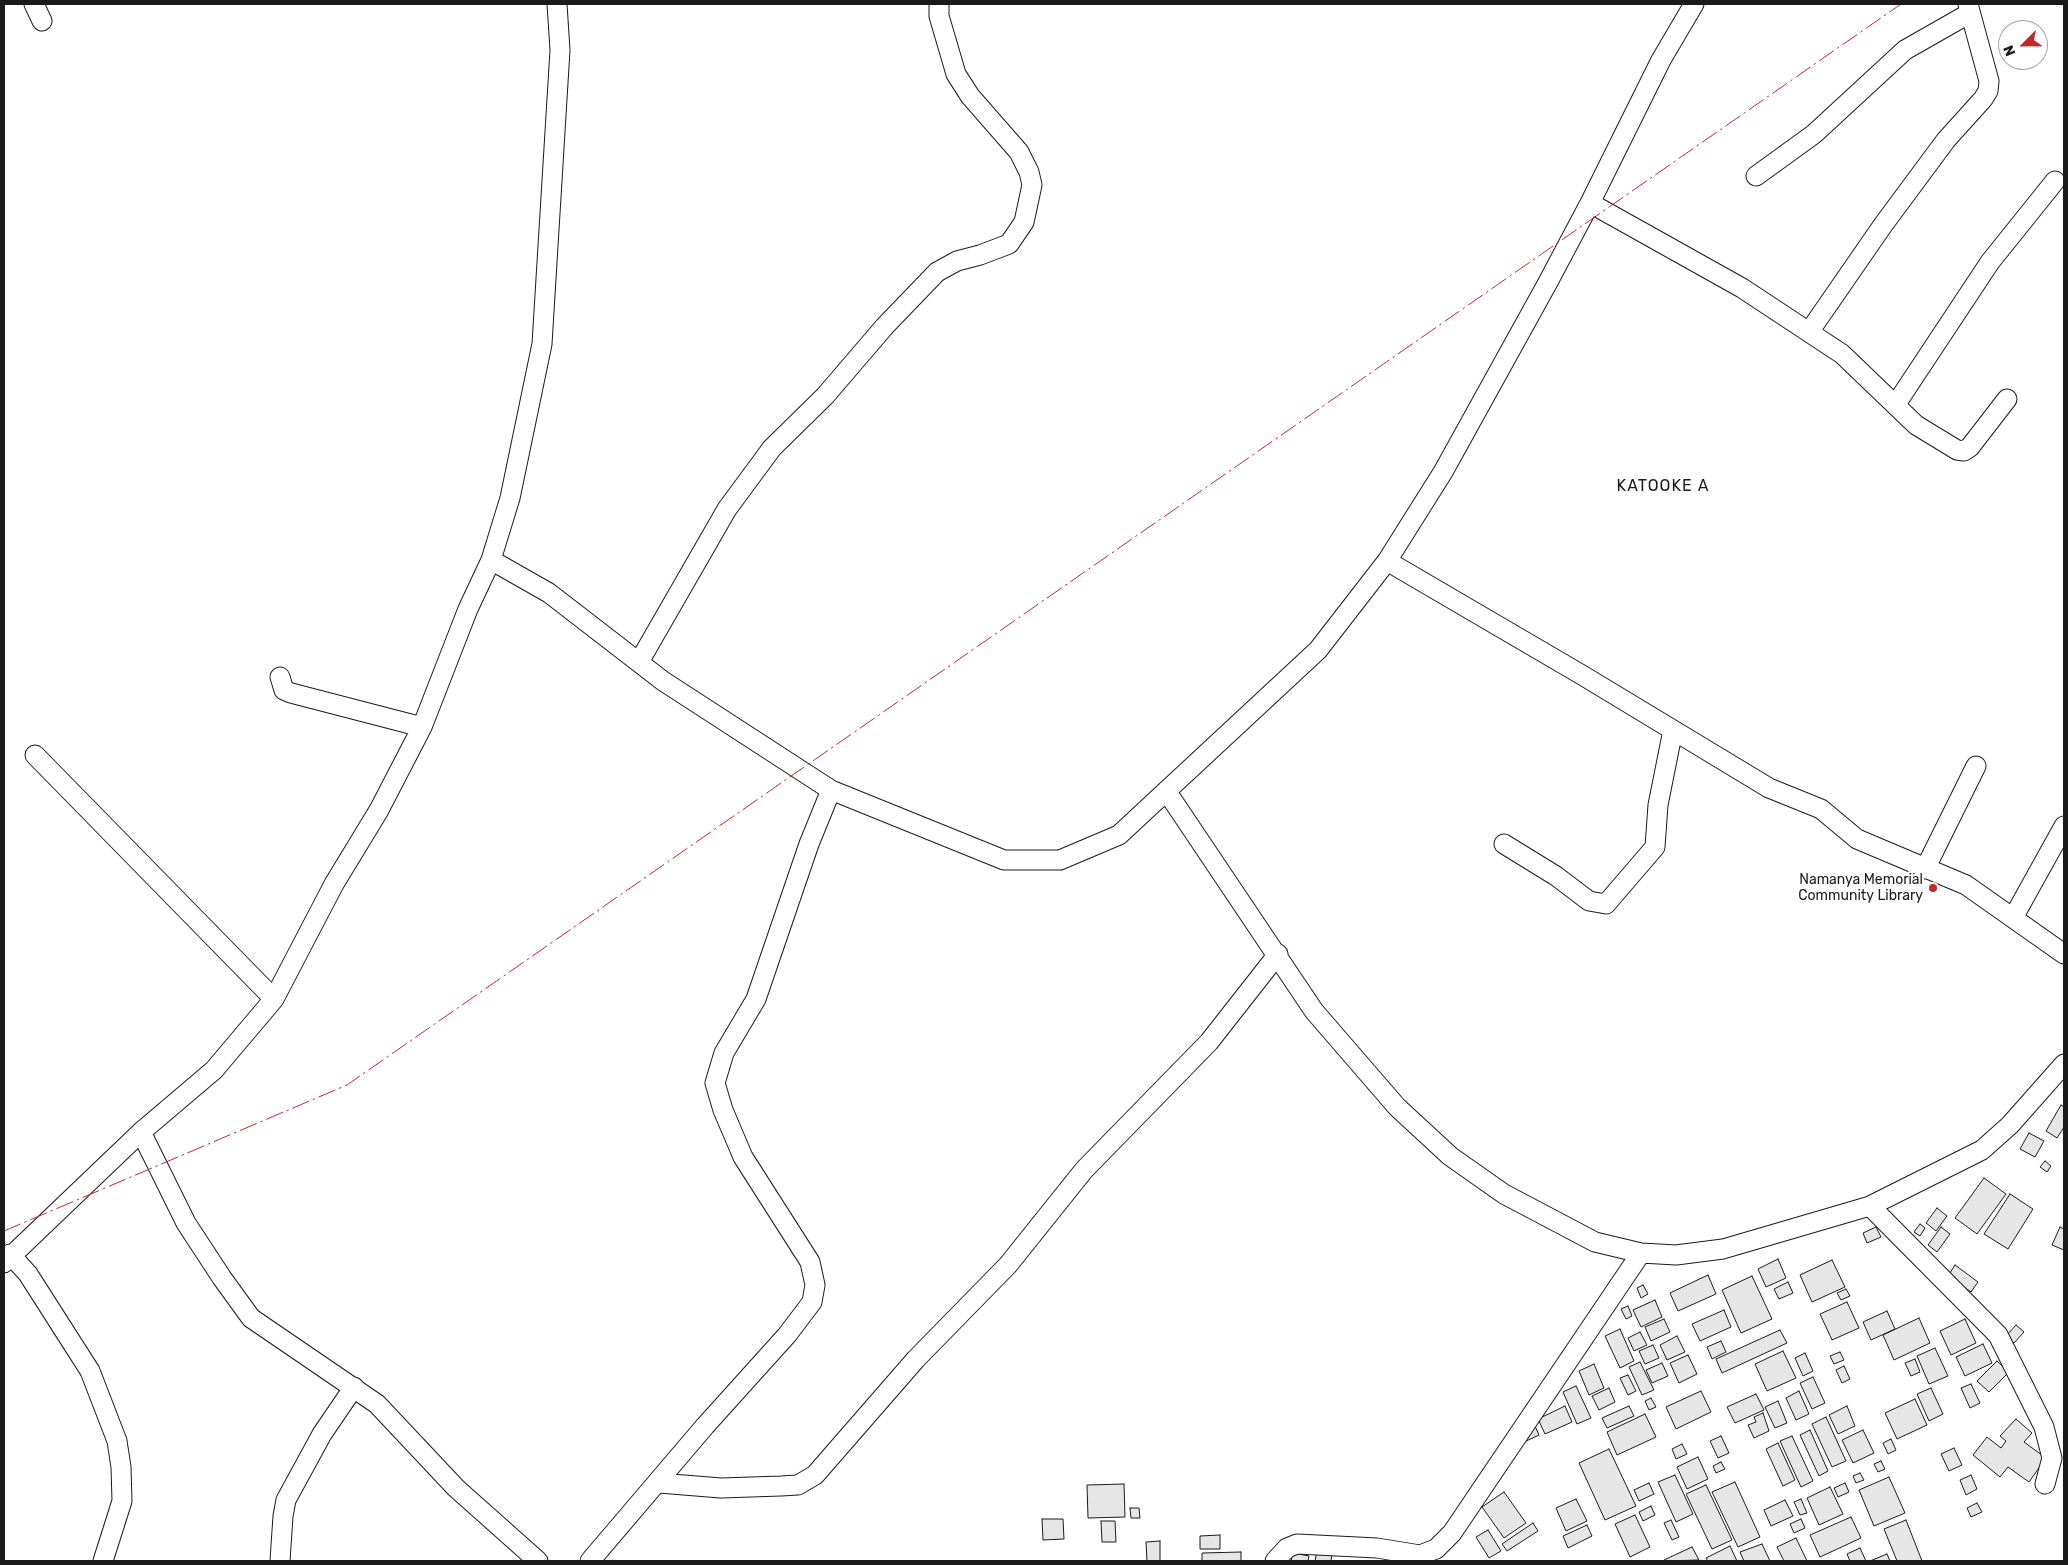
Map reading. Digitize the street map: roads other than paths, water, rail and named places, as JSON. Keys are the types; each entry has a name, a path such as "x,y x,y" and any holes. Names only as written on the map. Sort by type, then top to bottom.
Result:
{"street":[{"path":"103,1561 122,1501 121,1467 117,1441 90,1371 28,1274 7,1259 141,1132 214,1070 274,1000 334,884 379,810 422,727 468,609 491,560 510,498 542,344 560,50 557,4"},
{"path":"639,662 727,509 772,448 824,396 885,326 937,272 956,261 980,255 1009,244 1024,222 1032,185 1029,172 1019,152 970,96 956,74 939,16 939,4"},
{"path":"491,560 549,593 663,681 831,790 1004,860 1060,860 1119,835 1318,650 1387,561 1443,472 1590,203 1661,60 1694,4"},
{"path":"1756,176 1814,134 1905,50 1969,8 1989,81 1988,91 1946,140 1883,225 1809,332"},
{"path":"1896,404 1990,262 2055,181"},
{"path":"1590,203 1742,288 1842,354 1916,425 1957,450 1964,451 1970,448 2007,399"},
{"path":"1387,561 1769,788 1821,810 1857,838 1925,869 1966,885 2064,954"},
{"path":"280,677 284,690 290,693 422,727"},
{"path":"1504,844 1556,876 1588,901 1606,904 1656,847 1658,805 1673,730"},
{"path":"35,755 274,1000"},
{"path":"1925,869 1976,766"},
{"path":"590,1561 659,1483 705,1426 787,1335 812,1302 815,1285 810,1262 743,1157 723,1110 715,1083 724,1053 756,999 809,844 831,790"},
{"path":"1167,792 1278,954 1314,1011 1397,1107 1450,1156 1504,1194 1594,1242 1641,1254 1676,1255 1724,1249 1870,1206 1982,1150 2010,1126 2064,1064"},
{"path":"2013,918 2064,826"},
{"path":"659,1483 721,1488 781,1486 798,1484 815,1475 916,1359 1008,1265 1084,1170 1209,1042 1278,954"},
{"path":"141,1132 186,1223 251,1318 377,1404 456,1488 538,1561"},
{"path":"1870,1206 1998,1336 2044,1427 2052,1458 2045,1484"},
{"path":"1276,1561 1287,1548 1297,1544 1377,1548 1420,1555 1436,1550 1452,1533 1641,1254"},
{"path":"280,1561 286,1500 322,1434 354,1387"}],"place":[{"name":"Namanya Memorial Community Library","path":"1933,888"}],"district":[{"name":"KATOOKE A","path":"1663,486"}]}
